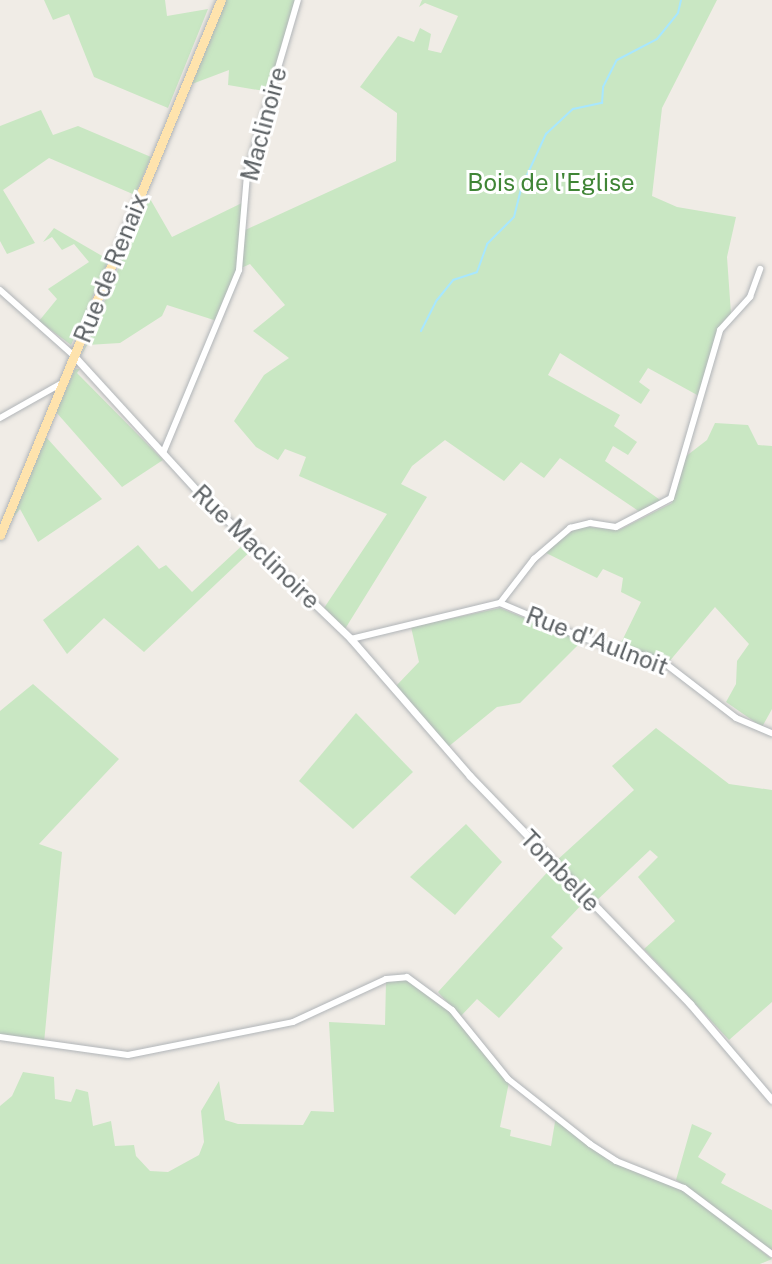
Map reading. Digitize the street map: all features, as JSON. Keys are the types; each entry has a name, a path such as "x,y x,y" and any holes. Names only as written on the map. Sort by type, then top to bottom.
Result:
{"main road":[{"name":"Rue de Renaix","path":"0,535 221,0"}],"street":[{"name":"Maclinoire","path":"163,453 239,270 247,174 298,0"},
{"name":"Rue d'Aulnoit","path":"500,603 534,559 570,528 590,523 616,527 668,501 720,330 750,297 760,269"},
{"path":"0,290 74,356"},
{"name":"Rue Maclinoire","path":"74,356 163,453 351,639"},
{"path":"0,418 63,383"},
{"name":"Rue d'Aulnoit","path":"351,639 500,603 583,638 655,658 736,718 772,733"},
{"name":"Tombelle","path":"351,639 464,770 690,1004 772,1100"},
{"path":"0,1037 128,1055 293,1022 402,976 438,996 508,1079 590,1144 689,1191 772,1254"}],"green space":[{"path":"44,0 165,0 167,16 208,9 168,108 94,77 69,14 53,20"},
{"path":"226,0 297,0 270,92 228,85 229,70 192,84"},
{"name":"Bois de l'Eglise","path":"422,0 717,0 662,108 652,196 677,207 736,217 727,257 731,314 718,330 699,396 648,368 639,382 650,390 641,404 560,353 548,375 620,415 614,426 637,442 628,455 613,446 605,461 663,502 640,512 560,458 544,478 521,462 504,481 445,440 412,466 401,484 427,497 345,629 324,608 387,514 299,476 306,457 285,449 278,460 256,447 234,421 264,375 289,358 253,331 285,305 250,264 239,269 243,231 396,161 397,113 360,87 398,36 414,42 420,28 431,34 428,50 441,53 458,16 425,3 419,7"},
{"path":"41,110 53,135 78,126 151,157 135,195 49,158 3,190 35,243 7,254 0,241 0,126"},
{"path":"149,197 172,237 244,202 237,268 217,321 167,305 162,316 120,343 87,345 81,356"},
{"path":"54,228 109,260 71,345 39,321 57,299 48,289 89,262 74,244 62,250 52,237 43,242"},
{"path":"75,369 80,369 77,373 163,460 122,487 56,412"},
{"path":"715,423 748,425 758,445 772,446 772,709 762,727 726,702 736,684 737,661 749,644 715,607 668,663 619,647 641,602 621,592 623,578 603,569 597,578 544,552 579,526 619,530 672,503 685,457 707,440"},
{"path":"46,437 102,499 38,542 20,509 12,519"},
{"path":"247,541 254,548 144,652 104,618 67,654 43,620 138,545 159,569 166,565 192,592"},
{"path":"500,608 582,641 520,703 497,707 448,747 396,686 419,662 411,627"},
{"path":"33,684 119,759 39,844 62,852 44,1043 0,1035 0,711"},
{"path":"356,713 413,772 353,829 299,781"},
{"path":"656,728 729,784 772,790 772,1002 729,1040 644,949 675,921 638,877 658,857 650,850 594,903 555,862 634,790 612,766"},
{"path":"466,824 502,862 455,915 410,877"},
{"path":"553,866 586,900 551,937 563,948 499,1018 477,999 460,1017 438,992"},
{"path":"403,977 440,1000 509,1082 500,1127 511,1130 510,1136 551,1146 556,1116 607,1159 686,1192 772,1259 760,1264 0,1264 0,1106 12,1096 23,1072 54,1077 55,1099 71,1102 76,1089 88,1092 93,1126 111,1121 115,1146 134,1145 136,1156 150,1171 168,1172 199,1155 204,1142 201,1111 219,1081 225,1120 238,1124 303,1125 311,1111 334,1112 329,1022 385,1025 386,981"},
{"path":"692,1124 712,1133 698,1157 726,1174 721,1183 772,1210 772,1252 676,1180"}],"waterway":[{"path":"421,331 437,300 453,280 477,272 487,244 514,217 521,188 546,134 573,109 602,103 603,87 617,60 657,39 678,13 681,0"}]}
